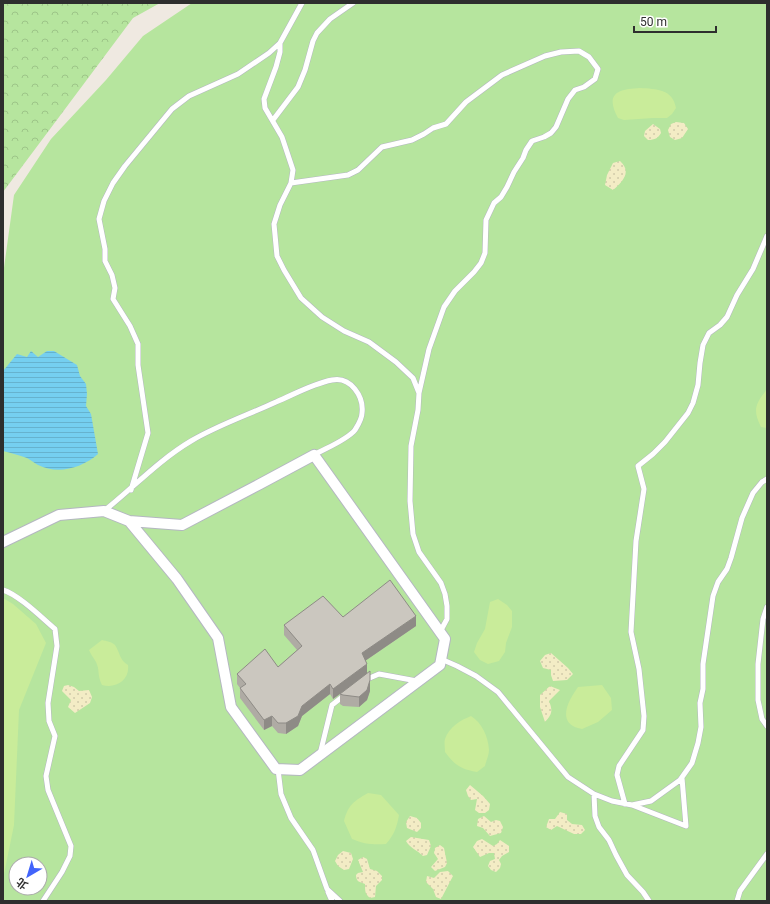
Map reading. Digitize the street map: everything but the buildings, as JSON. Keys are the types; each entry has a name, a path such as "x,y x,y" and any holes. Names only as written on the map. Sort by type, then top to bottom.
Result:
{"street":[{"path":"3,542 60,515 104,511 129,521 182,525 314,455 440,632 444,639 440,665 300,770 276,769 231,707 218,638 177,579 129,521"}],"lane":[{"path":"130,490 148,433 138,366 138,344 130,326 113,299 115,288 112,275 105,261 106,248 100,219 104,201 113,183 125,166 172,109 189,96 238,74 269,53 280,42 302,3"},
{"path":"273,120 298,87 317,33 330,19 353,3"},
{"path":"280,42 280,52 276,67 264,99 265,108 282,137 292,170 291,183 280,205 274,224 277,256 302,298 322,316 344,331 369,342 396,362 413,378 419,393"},
{"path":"291,183 348,175 358,170 382,147 412,140 433,128 446,124 466,102 502,75 545,56 561,52 579,52 589,57 598,69 595,79 584,87 575,90 568,99 556,126 551,133 532,141 526,150 504,192 494,203 486,220 485,253 481,263 455,291 444,307 429,348 419,393 418,410 411,446 410,501 413,534 419,552 441,583 445,594 447,618 440,632"},
{"path":"626,804 617,775 619,766 643,730 644,716 639,669 631,632 636,541 644,489 638,466 665,442 688,413 693,403 698,385 703,346 709,333 720,326 728,317 737,295 753,269 767,236"},
{"path":"104,511 161,463 191,441 309,387 333,380 346,382 357,391 360,398 362,413 360,421 349,436 314,455"},
{"path":"632,805 651,800 673,786 682,778 692,763 698,743 700,703 703,689 703,664 713,596 718,582 727,569 742,518 753,493 762,482 767,480"},
{"path":"3,590 8,592 55,629 57,646 48,703 49,721 55,736 46,776 48,790 71,846 70,856 62,872 43,901"},
{"path":"767,607 763,618 758,664 758,700 762,719 767,726"},
{"path":"441,659 476,676 498,692 568,777 594,794 612,802 632,805 686,826 682,778"},
{"path":"362,682 379,674 419,681"},
{"path":"320,755 332,705 351,690"},
{"path":"278,769 281,794 291,818 313,850 332,901"},
{"path":"594,794 595,816 599,826 609,840 627,875 643,892 649,901"},
{"path":"737,901 740,891 767,854"},
{"path":"327,889 340,901"}],"green space":[{"path":"3,3 160,3 133,18 3,192"},
{"path":"192,3 767,3 767,901 3,901 3,275 14,195 51,139 106,80 143,36"},
{"path":"640,88 663,91 668,94 674,102 676,108 672,114 667,118 624,120 618,118 614,110 613,98 616,94 625,90"},
{"path":"767,389 767,428 761,427 758,421 756,407"},
{"path":"3,598 13,604 36,624 46,643 19,710 14,825 3,879"},
{"path":"498,599 507,605 512,611 512,627 506,643 505,652 499,661 488,664 480,660 474,652 485,629 490,602"},
{"path":"102,640 111,642 115,645 121,658 128,665 127,675 124,679 112,686 102,685 97,665 89,650"},
{"path":"602,685 611,698 612,710 598,722 582,729 573,726 566,718 566,712 569,701 578,687"},
{"path":"471,716 484,730 489,750 485,766 477,772 458,766 445,752 445,740 449,731 459,722"},
{"path":"368,793 381,795 399,815 395,831 386,844 369,844 352,839 344,821 347,811 352,804"}],"sand":[{"path":"676,122 684,123 688,129 682,138 675,140 670,137 668,130 671,124"},
{"path":"653,124 660,129 661,133 653,140 648,140 644,136 645,131"},
{"path":"620,161 624,165 626,173 623,180 613,190 605,185 607,175 613,163"},
{"path":"551,653 573,674 567,680 553,681 551,670 543,668 540,661 545,655"},
{"path":"68,685 79,691 89,690 92,697 90,703 75,713 68,707 71,700 62,691 64,686"},
{"path":"550,686 560,690 549,701 551,712 545,722 540,707 540,695"},
{"path":"470,785 490,804 489,810 485,813 479,813 475,810 477,799 471,800 466,790"},
{"path":"560,812 567,814 567,820 572,824 582,825 585,830 581,834 574,834 557,826 551,830 546,827 549,819 555,819"},
{"path":"410,816 417,818 421,823 421,828 417,832 407,828 406,822"},
{"path":"484,816 491,822 496,820 500,821 503,827 501,833 490,836 483,828 477,826 478,819"},
{"path":"411,837 429,840 431,846 427,855 423,856 406,841"},
{"path":"482,839 493,846 500,840 509,846 509,852 502,856 499,860 501,864 500,868 496,872 491,870 488,866 490,861 495,859 494,853 489,853 480,857 473,847 477,841"},
{"path":"440,845 444,848 447,863 445,867 435,871 431,867 438,859 434,853 435,848"},
{"path":"343,851 351,853 353,859 349,869 344,870 338,866 335,861 338,855"},
{"path":"363,857 367,859 370,869 377,871 382,876 382,880 376,886 375,897 368,897 365,884 357,879 356,875 363,872 358,860"},
{"path":"448,871 453,876 441,899 436,897 433,889 426,882 427,876 434,878 440,872"}],"water":[{"path":"31,351 38,357 47,351 54,351 77,365 80,376 86,384 86,406 91,414 98,454 85,463 62,470 46,468 27,458 3,451 3,371 17,354 27,357"}]}
